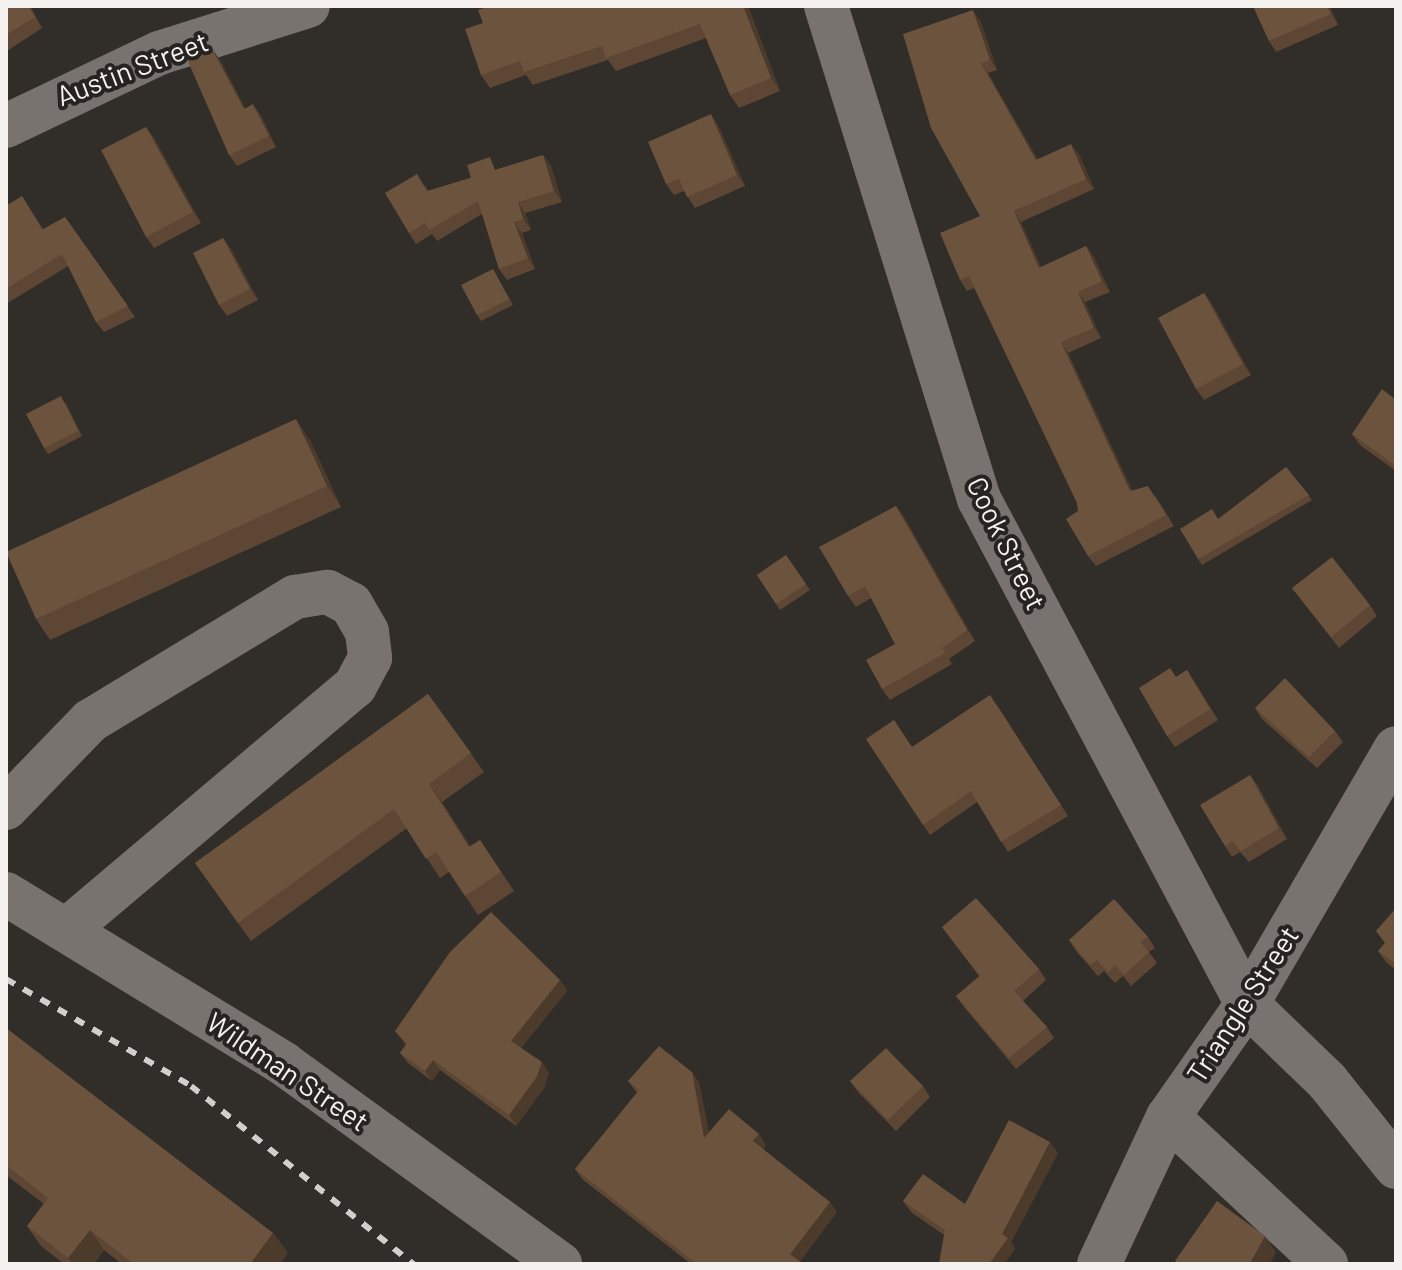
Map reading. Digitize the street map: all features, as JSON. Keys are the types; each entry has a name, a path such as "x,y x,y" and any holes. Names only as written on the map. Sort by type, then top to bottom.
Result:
{"street":[{"name":"Austin Street","path":"6,126 159,53 308,6"},
{"name":"Cook Street","path":"826,6 979,499 1247,1004 1327,1081 1396,1167"},
{"path":"6,808 90,721 295,597 328,592 351,604 367,632 370,658 355,686 66,930"},
{"name":"Triangle Street","path":"1099,1264 1168,1117 1247,1004 1396,748"},
{"name":"Wildman Street","path":"6,894 284,1064 560,1264"},
{"path":"1168,1117 1326,1264"}],"building":[{"path":"6,6 28,6 35,17 6,35"},
{"path":"490,6 743,6 771,78 730,95 700,24 606,58 602,46 524,72 520,61 481,75 465,29 483,23 478,10"},
{"path":"1253,6 1327,6 1331,14 1269,41"},
{"path":"973,10 990,60 981,63 1036,160 1071,144 1086,179 1014,211 1039,268 1086,246 1102,281 1078,292 1094,328 1061,342 1130,491 1148,486 1166,515 1088,556 1066,519 1078,511 1077,503 969,276 960,280 940,233 980,216 931,128 903,34"},
{"path":"212,49 244,109 253,104 269,136 229,155 186,57"},
{"path":"711,114 737,175 687,197 679,179 666,184 648,142"},
{"path":"146,127 193,212 146,237 101,150"},
{"path":"543,155 554,191 518,202 523,219 514,222 528,258 499,269 478,201 429,230 425,223 409,233 385,193 417,174 427,191 471,178 467,165 490,157 495,170"},
{"path":"22,196 42,230 65,217 128,306 96,322 62,254 6,289 6,206"},
{"path":"223,238 250,289 219,305 193,253"},
{"path":"493,269 509,299 477,315 461,285"},
{"path":"1204,293 1243,364 1196,389 1158,318"},
{"path":"1382,389 1396,400 1396,466 1352,434"},
{"path":"61,396 78,431 44,448 26,414"},
{"path":"296,419 327,486 36,619 6,552"},
{"path":"1286,467 1309,495 1198,559 1180,529 1212,509 1218,519"},
{"path":"896,506 967,630 942,648 945,653 882,689 866,660 895,644 865,586 848,596 819,547"},
{"path":"786,555 806,584 776,604 757,575"},
{"path":"1332,557 1370,605 1331,637 1292,588"},
{"path":"1170,668 1176,677 1187,670 1210,709 1167,736 1139,688"},
{"path":"1285,678 1335,731 1309,757 1255,708"},
{"path":"428,694 471,753 429,784 469,847 480,840 501,872 465,896 436,852 426,859 394,809 238,923 195,863"},
{"path":"990,695 1061,805 1001,842 971,791 923,825 866,739 894,720 912,747"},
{"path":"1250,775 1279,828 1241,851 1232,841 1225,846 1200,805"},
{"path":"976,898 1039,969 1014,991 1047,1027 1009,1058 956,996 980,976 942,927"},
{"path":"1114,899 1148,937 1140,942 1149,952 1124,975 1115,965 1108,972 1097,960 1090,965 1069,940"},
{"path":"1396,908 1396,964 1378,951 1385,943 1376,931"},
{"path":"491,912 560,980 511,1041 542,1062 536,1078 509,1115 433,1060 425,1071 400,1053 407,1043 395,1031 450,952"},
{"path":"6,1028 273,1233 250,1264 134,1264 90,1230 68,1258 27,1226 48,1198 6,1165"},
{"path":"659,1046 692,1072 704,1138 729,1109 759,1134 753,1141 830,1202 790,1254 803,1264 697,1264 575,1169 639,1090 628,1081"},
{"path":"886,1048 923,1086 888,1120 850,1081"},
{"path":"1009,1120 1050,1142 1002,1234 1008,1238 989,1264 939,1264 945,1230 903,1201 923,1174 965,1204"},
{"path":"1217,1201 1265,1236 1250,1264 1179,1264 1175,1261"}],"railway":[{"path":"6,979 191,1086 413,1264"}]}
